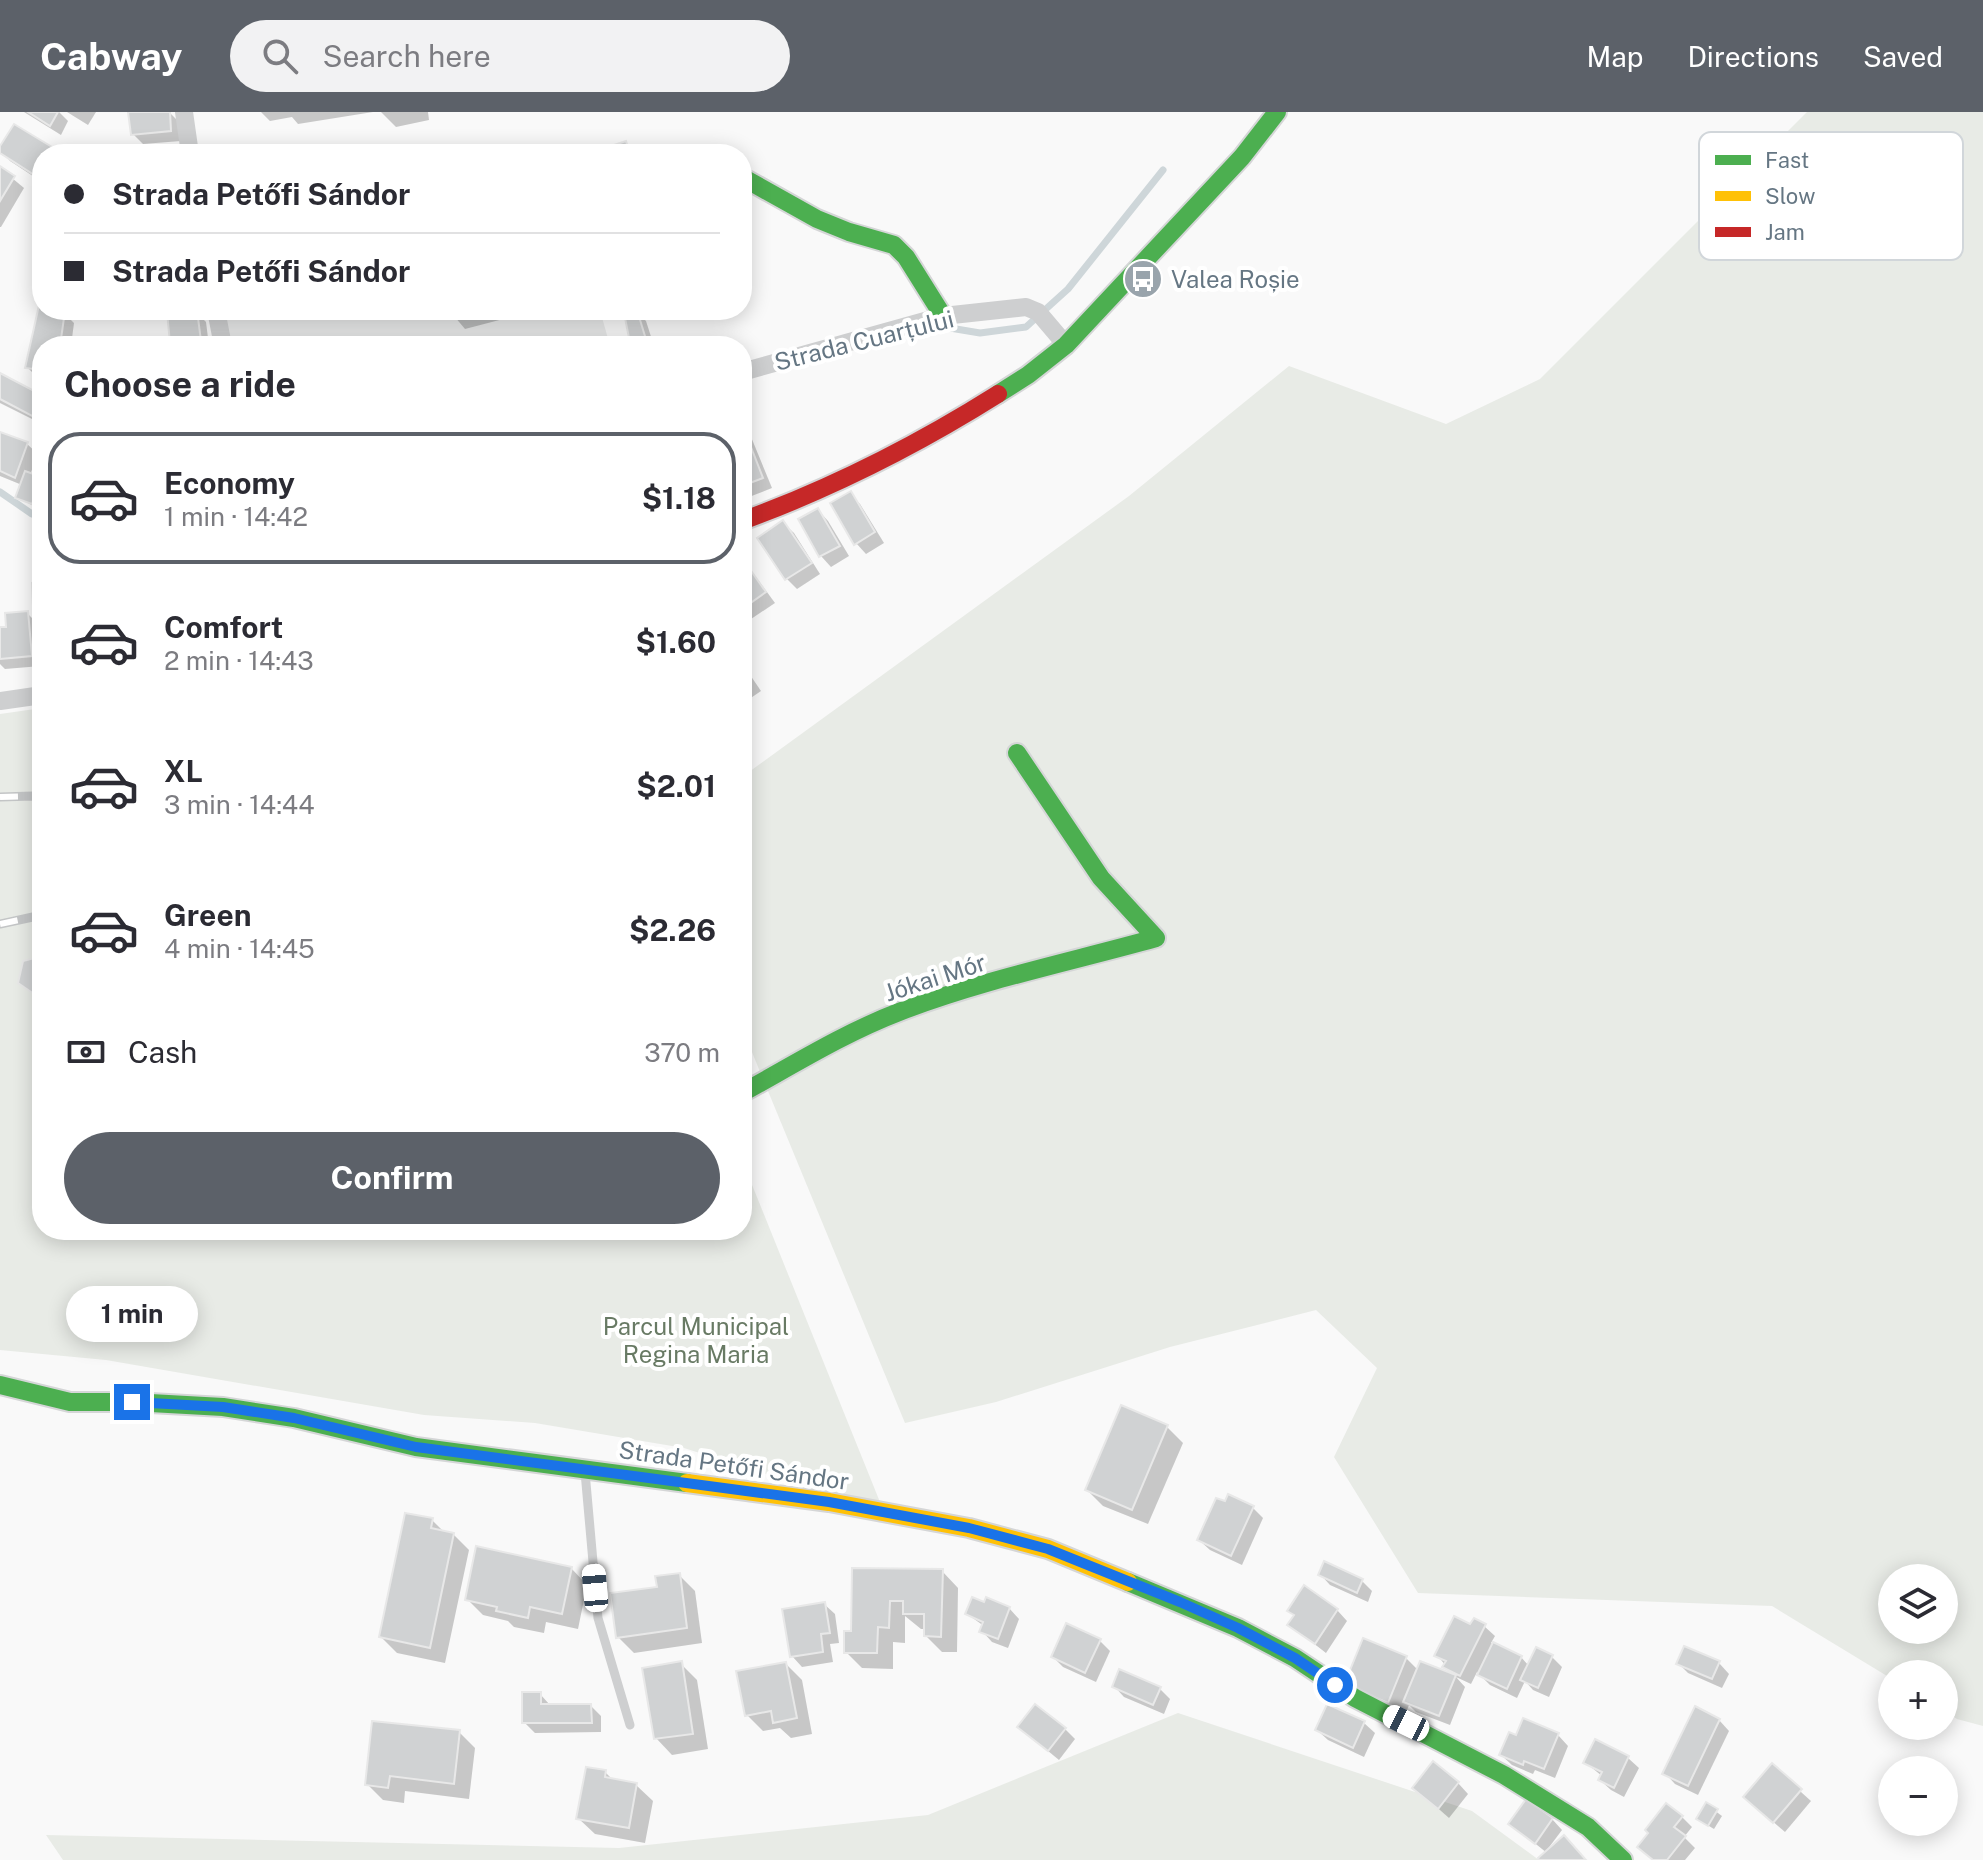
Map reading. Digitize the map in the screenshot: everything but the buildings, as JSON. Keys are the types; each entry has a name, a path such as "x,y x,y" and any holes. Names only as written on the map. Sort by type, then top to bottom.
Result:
{"street":[{"path":"184,112 189,144"},
{"path":"752,517 794,502 886,459 1002,392 1066,345 1242,157 1277,112"},
{"path":"752,183 817,219 894,245 906,257 943,316"},
{"name":"Strada Cuarțului","path":"752,369 943,316 1026,307 1038,312 1066,345"},
{"path":"0,701 32,696"},
{"name":"Jókai Mór","path":"752,1088 854,1032 899,1012 1156,938 1101,878 1017,753"},
{"name":"Strada Petőfi Sándor","path":"0,1385 70,1402 223,1407 294,1418 416,1447 829,1502 969,1528 1048,1549 1137,1584 1250,1634 1295,1658 1355,1698 1504,1775 1588,1827 1623,1860"}],"lane":[{"path":"585,1468 598,1618 630,1725"}],"shaded area":[{"path":"218,320 603,320 607,336 221,336"}],"green space":[{"path":"1807,112 1983,112 1983,1726 1958,1719 1958,1660 1878,1660 1878,1670 1772,1606 1418,1593 1334,1457 1377,1368 1316,1310 1170,1347 996,1402 905,1423 752,1052 752,770 1129,496 1289,366 1446,424 1540,379 1699,220 1699,260 1963,260 1963,132 1787,132"},
{"name":"Parcul Municipal Regina Maria","path":"32,709 32,1240 752,1240 752,1185 884,1512 684,1448 535,1423 424,1415 106,1360 0,1350 0,714"},
{"path":"1178,1713 1472,1811 1539,1860 63,1860 46,1835 619,1848 928,1815"}],"waterway":[{"name":"Valea Roșie","path":"938,326 980,333 1026,327 1068,289 1163,170"},
{"name":"Valea Roșie","path":"0,492 32,514"}],"railway":[{"path":"0,797 32,796"},
{"path":"0,924 32,917"}],"traffic: fast":[{"path":"998,394 1066,345 1242,157 1277,112"},
{"path":"752,183 817,219 894,245 906,257 943,316"},
{"path":"752,1087 839,1039 899,1012 994,981 1156,938 1101,878 1017,753"},
{"path":"0,1385 70,1402 223,1407 294,1418 416,1447 687,1483"},
{"path":"1128,1582 1238,1628 1295,1658 1355,1698 1504,1775 1588,1827 1623,1860"}],"traffic: slow":[{"path":"687,1483 829,1502 969,1528 1048,1549 1128,1582"}],"traffic: jam":[{"path":"752,517 873,464 998,394"}],"place":[{"name":"Valea Roșie","path":"1143,279"}],"route":[{"path":"132,1402 223,1407 294,1418 416,1447 829,1502 969,1528 1048,1549 1180,1602 1295,1658 1335,1685"}]}
